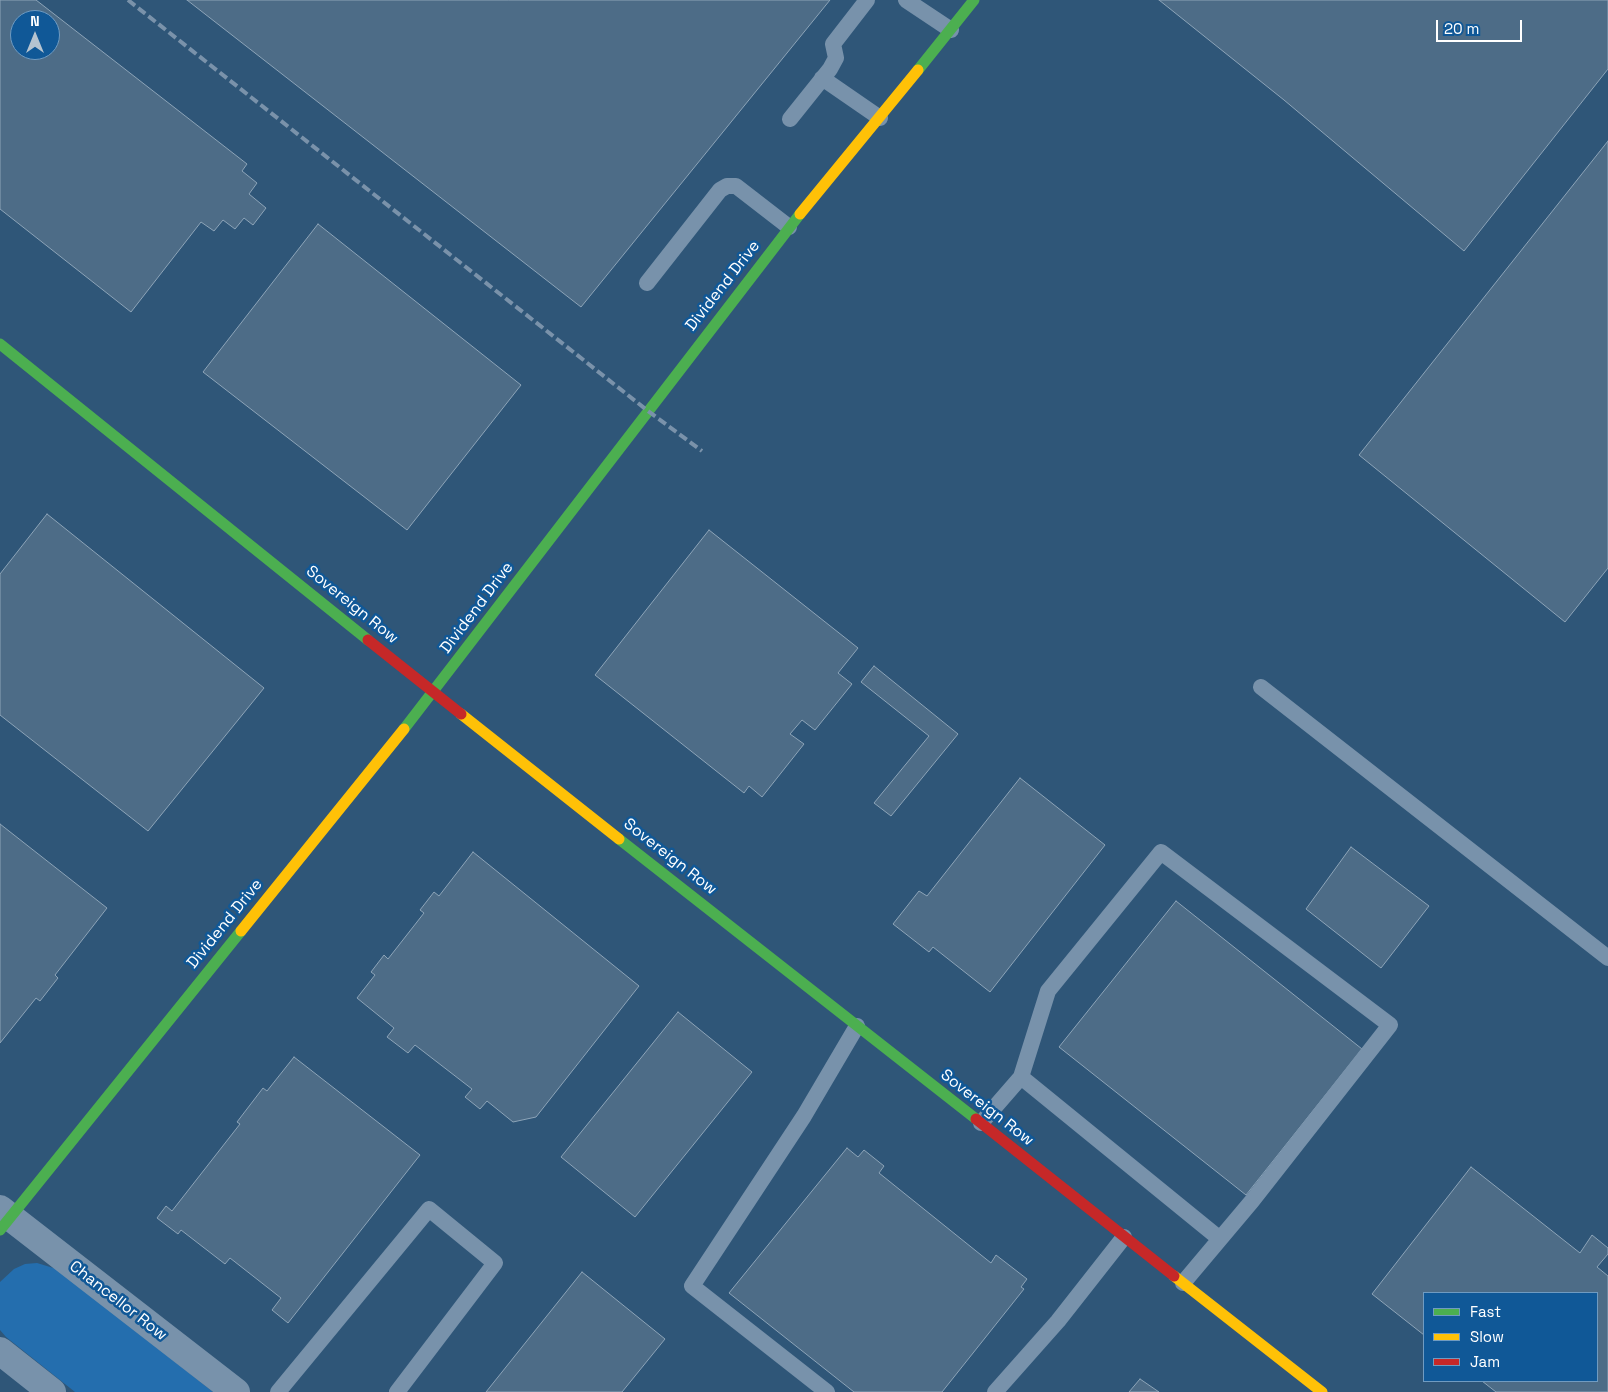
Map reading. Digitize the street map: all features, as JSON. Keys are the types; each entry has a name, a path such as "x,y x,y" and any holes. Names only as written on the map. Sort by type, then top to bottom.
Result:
{"street":[{"name":"Dividend Drive","path":"3,1219 434,692 789,227 880,118 974,0"},
{"name":"Sovereign Row","path":"0,344 434,692 1322,1392"},
{"name":"Chancellor Row","path":"3,1219 236,1392"},
{"path":"0,1351 52,1392"}],"lane":[{"path":"790,119 836,58 833,44 867,0"},
{"path":"906,0 950,30"},
{"path":"822,78 880,118"},
{"path":"647,282 720,190 727,186 736,186 789,227"},
{"path":"1261,687 1608,958"},
{"path":"981,1124 1021,1077 1048,991 1161,852 1390,1025 1252,1201 1183,1283"},
{"path":"827,1392 692,1286 804,1116 857,1026"},
{"path":"1021,1077 1220,1240"},
{"path":"278,1392 429,1209 495,1262 397,1392"},
{"path":"995,1392 1058,1321 1124,1237"}],"shaded area":[{"path":"37,1263 60,1270 213,1392 75,1392 6,1337 0,1330 0,1282 14,1269 25,1264"}],"building":[{"path":"0,0 36,0 49,10 10,10 10,60 60,60 60,19 247,164 242,171 257,183 249,194 266,208 253,225 244,218 235,229 223,220 214,231 201,222 131,312 0,209"},
{"path":"187,0 830,0 581,307"},
{"path":"1159,0 1608,0 1608,69 1464,251 1284,100"},
{"path":"1608,141 1608,568 1565,622 1359,455"},
{"path":"318,224 521,385 407,530 203,372"},
{"path":"47,514 264,688 148,831 0,715 0,574"},
{"path":"709,530 858,648 838,673 852,684 815,730 802,720 790,734 804,744 762,797 749,786 744,793 595,675"},
{"path":"874,666 958,734 891,816 874,803 929,736 861,682"},
{"path":"1020,778 1105,845 990,992 933,947 929,952 893,924 919,891 927,896"},
{"path":"0,824 107,908 55,975 58,978 40,1001 36,998 0,1043"},
{"path":"1351,847 1429,906 1381,968 1306,909"},
{"path":"473,852 639,986 536,1117 513,1122 487,1101 480,1109 465,1097 472,1089 415,1045 408,1053 387,1037 394,1028 357,998 375,975 371,972 384,955 388,959 424,913 420,910 434,892 439,896"},
{"path":"1176,901 1362,1049 1246,1195 1059,1047"},
{"path":"678,1012 752,1072 635,1217 561,1157"},
{"path":"294,1057 420,1155 288,1323 272,1310 281,1298 230,1258 225,1264 181,1230 178,1234 157,1218 166,1206 172,1211 240,1124 237,1122 263,1088 267,1091"},
{"path":"847,1148 858,1157 864,1150 884,1166 879,1173 991,1263 996,1255 1027,1279 1021,1287 1024,1289 942,1392 854,1392 729,1293"},
{"path":"1471,1167 1580,1253 1592,1235 1608,1248 1608,1254 1597,1267 1608,1276 1608,1392 1496,1392 1483,1382 1598,1382 1598,1292 1423,1292 1423,1334 1372,1294"},
{"path":"582,1272 665,1339 622,1392 486,1392"},
{"path":"1140,1379 1159,1392 1129,1392"}],"railway":[{"path":"128,0 648,411 702,451"}],"traffic: fast":[{"path":"918,70 974,0"},
{"path":"404,729 800,214"},
{"path":"0,344 368,640"},
{"path":"619,839 976,1119"},
{"path":"0,1230 241,931"}],"traffic: slow":[{"path":"800,214 918,70"},
{"path":"461,714 619,839"},
{"path":"241,931 404,729"},
{"path":"1174,1276 1322,1392"}],"traffic: jam":[{"path":"368,640 461,714"},
{"path":"976,1119 1174,1276"}]}
